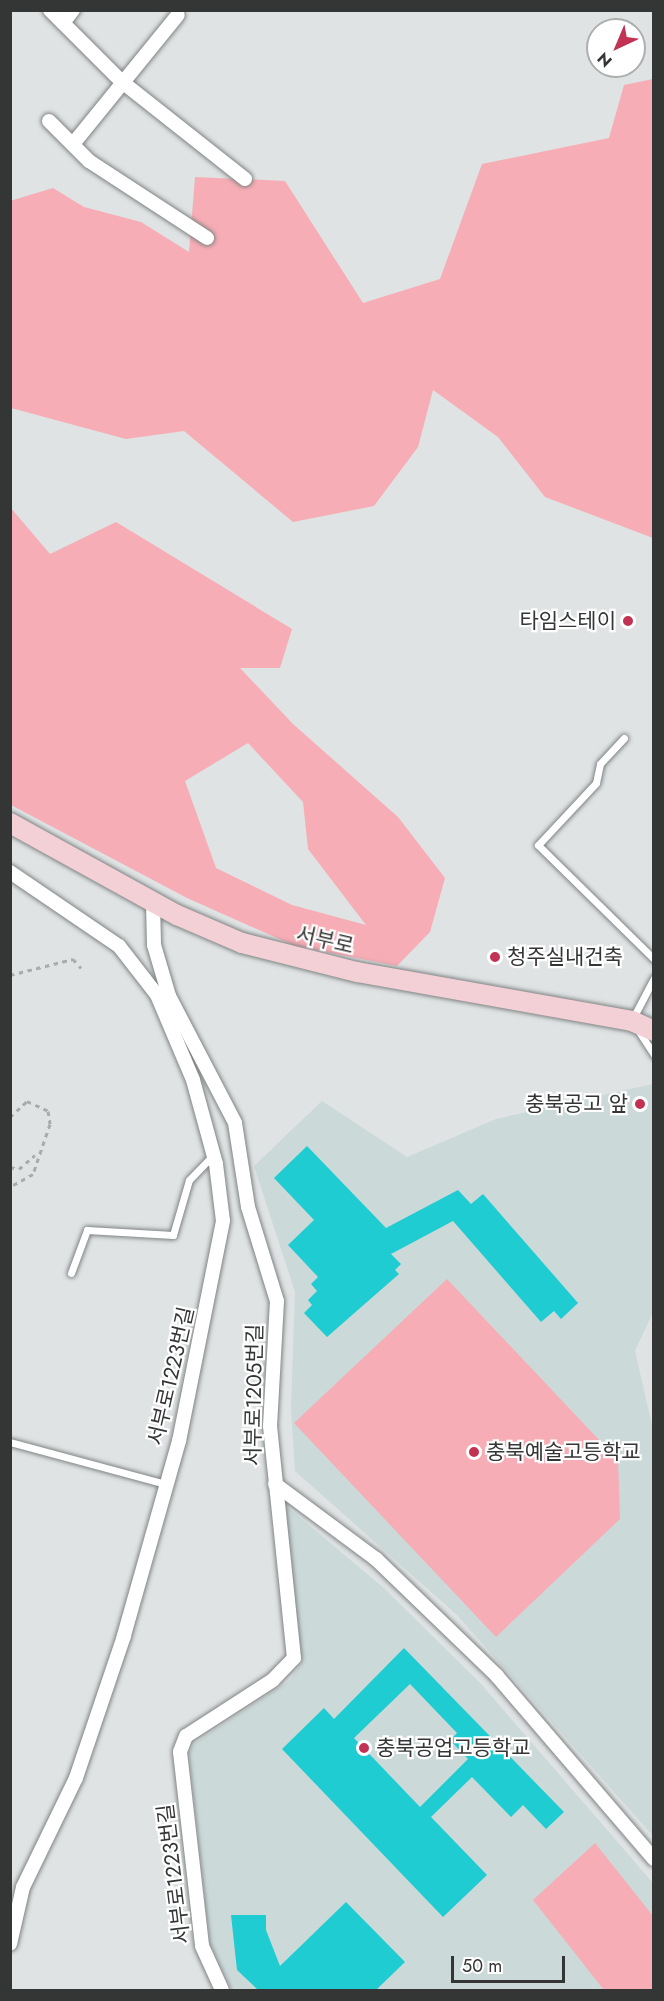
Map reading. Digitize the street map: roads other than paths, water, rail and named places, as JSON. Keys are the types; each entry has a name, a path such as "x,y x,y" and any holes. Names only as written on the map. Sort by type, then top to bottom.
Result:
{"main road":[{"name":"서부로","path":"10,823 153,903 242,944 292,958 632,1021 654,1031"}],"street":[{"path":"50,10 121,81 245,179"},
{"path":"63,23 73,10"},
{"path":"73,144 121,81 178,15"},
{"path":"49,121 89,161 207,238"},
{"name":"서부로1223번길","path":"10,872 119,945 157,995 192,1076 214,1154 222,1221 207,1314 166,1484 124,1636 76,1778 23,1887 10,1944"},
{"name":"서부로1205번길","path":"153,903 154,945 169,996 235,1123 248,1207 277,1301 270,1426 275,1484 376,1559 497,1676 654,1859"},
{"path":"192,1076 209,1071"},
{"name":"서부로1223번길","path":"222,1990 200,1936 180,1752 186,1736 273,1680 294,1658 275,1484"}],"lane":[{"path":"624,738 600,764 596,783 538,845 654,959"},
{"path":"654,978 632,1021 654,1055"},
{"path":"71,1273 87,1230 173,1235 189,1180 214,1154"},
{"path":"10,1443 166,1484"}],"place":[{"name":"타임스테이","path":"628,621"},
{"name":"청주실내건축","path":"495,957"},
{"name":"충북공고 앞","path":"640,1104"},
{"name":"충북예술고등학교","path":"474,1452"},
{"name":"충북공업고등학교","path":"364,1748"}]}
